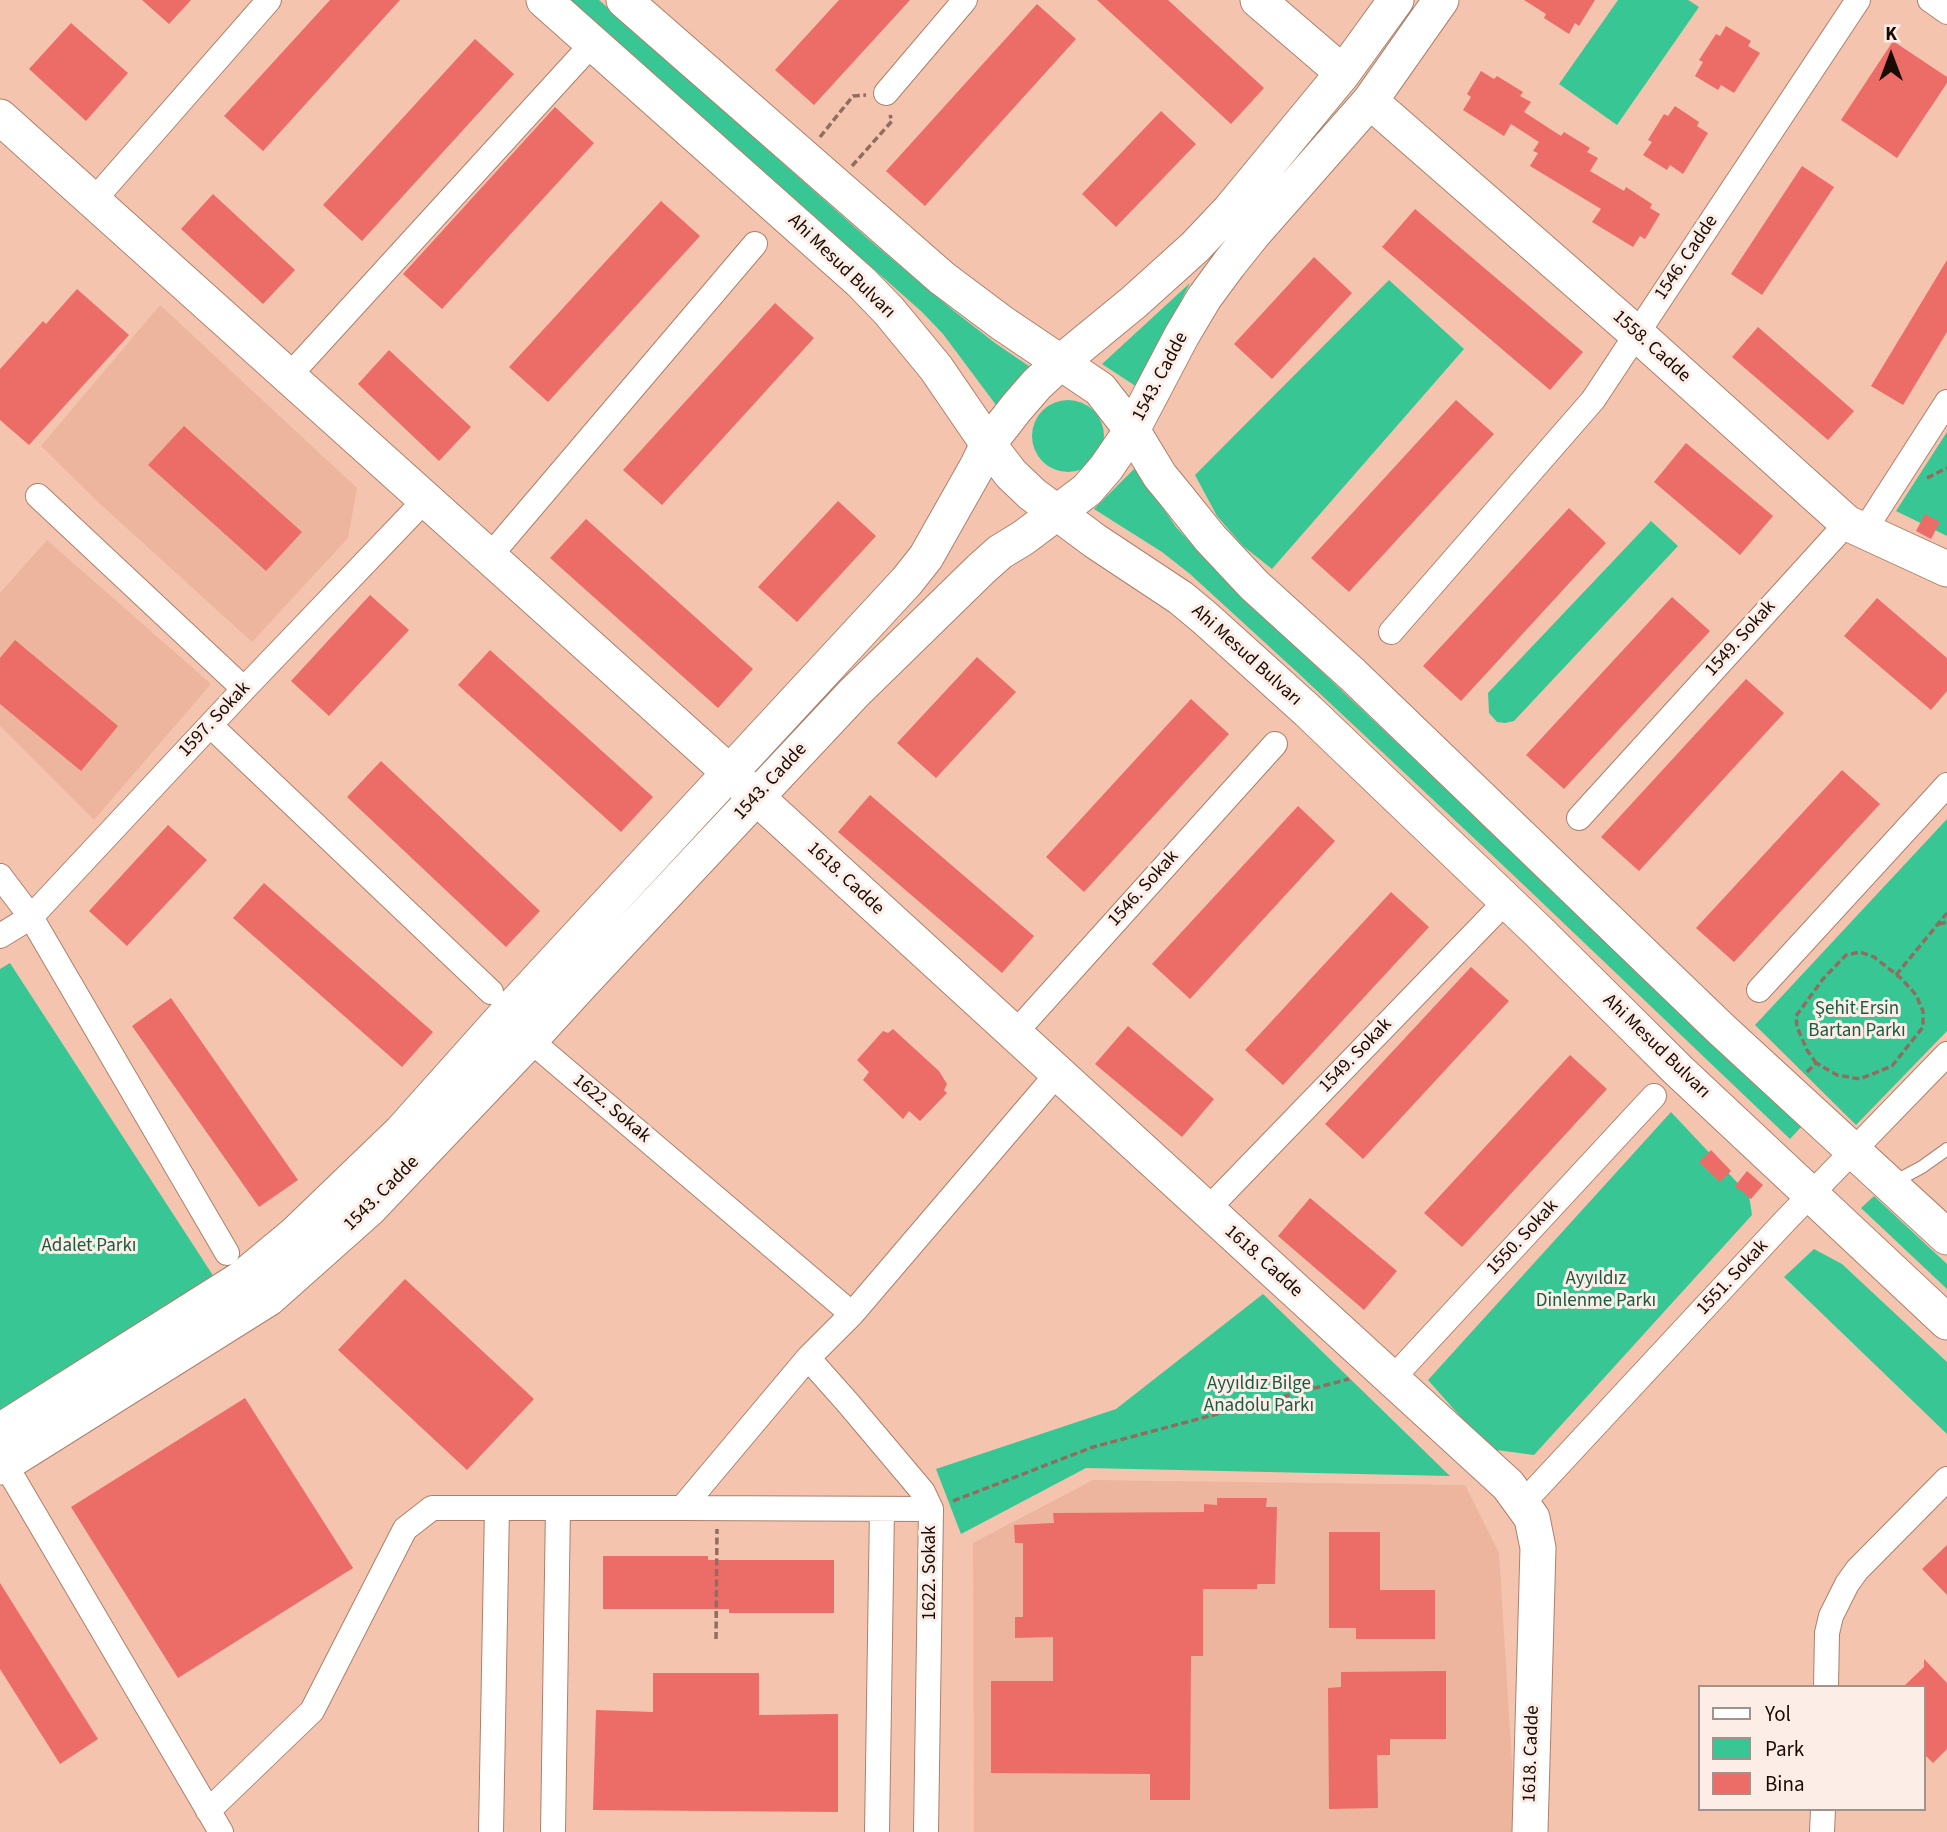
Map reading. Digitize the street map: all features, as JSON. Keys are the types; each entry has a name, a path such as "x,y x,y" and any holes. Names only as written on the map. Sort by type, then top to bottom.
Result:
{"main road":[{"name":"Ahi Mesud Bulvarı","path":"544,0 861,282 936,368 988,444 1011,474 1032,494 1205,618 1308,711 1678,1070 1947,1322"},
{"path":"624,0 942,278 1002,323 1100,389 1132,430 1167,485 1210,538 1254,585 1353,675 1610,924 1947,1237"},
{"path":"1258,0 1343,73"},
{"name":"1543. Cadde","path":"2,1454 241,1279 294,1235 402,1131 519,1000 868,625 920,565 956,506 988,444 1037,384 1195,247 1230,210 1343,73 1396,0"},
{"name":"1543. Cadde","path":"2,1454 269,1298 369,1209 854,692 953,594 1000,552 1087,490 1117,454 1182,335 1223,273 1253,234 1370,101 1441,0"},
{"name":"1558. Cadde","path":"1370,101 1855,527 1947,569"},
{"name":"1618. Cadde","path":"0,117 729,772 1508,1485 1532,1518 1538,1548 1530,1832"}],"street":[{"path":"94,201 269,0"},
{"path":"886,93 965,0"},
{"name":"1546. Cadde","path":"1391,632 1593,400 1858,0"},
{"path":"1930,0 1947,12"},
{"path":"289,376 592,44"},
{"path":"489,556 755,244"},
{"name":"1549. Sokak","path":"1579,818 1855,527 1947,402"},
{"path":"38,496 244,689"},
{"name":"1597. Sokak","path":"0,936 31,917 426,499"},
{"path":"211,726 491,992"},
{"name":"1546. Sokak","path":"1014,1034 1275,744"},
{"path":"1759,990 1947,785"},
{"path":"0,876 31,917 227,1253"},
{"name":"1549. Sokak","path":"1207,1210 1506,901"},
{"name":"1622. Sokak","path":"530,1040 852,1314"},
{"name":"1551. Sokak","path":"1522,1504 1947,1054"},
{"path":"682,1508 808,1358 852,1314 1057,1074"},
{"name":"1550. Sokak","path":"1387,1375 1654,1096"},
{"name":"1622. Sokak","path":"808,1358 923,1492 931,1509 926,1832"},
{"path":"2,1454 221,1832"},
{"path":"1826,1685 1827,1633 1831,1616 1847,1584 1857,1570 1947,1479"},
{"path":"208,1811 312,1711 405,1529 432,1508 931,1509"},
{"path":"491,1832 497,1508"},
{"path":"553,1832 558,1508"},
{"path":"877,1832 882,1509"},
{"path":"1822,1832 1823,1811"}],"lane":[{"path":"1889,1184 1922,1167 1947,1149"}],"path":[{"path":"803,158 853,96 886,93 892,121 836,185"},
{"path":"1896,975 1947,913"},
{"path":"1937,925 1947,922"},
{"path":"1860,952 1874,957 1916,995 1923,1011 1923,1027 1892,1066 1860,1079 1837,1074 1816,1063 1797,1027 1796,1016 1823,979 1846,955 1860,952"},
{"path":"1788,1091 1816,1063"},
{"path":"931,1509 1093,1447 1387,1375"},
{"path":"716,1639 717,1508"}],"shaded area":[{"path":"160,305 357,488 348,538 252,642 98,502 41,446"},
{"path":"47,540 211,684 94,820 0,726 0,593"},
{"path":"1093,1480 1465,1485 1499,1553 1516,1828 1512,1832 974,1832 973,1543"}],"green space":[{"path":"571,0 599,0 867,238 954,311 1036,371 999,409 943,334 922,312"},
{"path":"1618,0 1688,0 1699,7 1617,125 1559,84"},
{"path":"1389,280 1464,349 1272,569 1243,546 1217,516 1195,475"},
{"path":"1190,283 1137,387 1102,364"},
{"path":"1068,400 1082,403 1094,410 1101,422 1104,436 1101,450 1094,462 1082,469 1068,472 1054,469 1042,462 1035,450 1032,436 1035,422 1042,410 1054,403"},
{"path":"1947,432 1947,536 1896,511"},
{"path":"1135,468 1176,527 1227,582 1802,1126 1790,1139 1510,872 1190,574 1162,552 1094,509"},
{"path":"1651,521 1678,546 1514,721 1497,722 1489,713 1488,693"},
{"name":"Şehit Ersin Bartan Parkı","path":"1947,819 1947,1031 1856,1125 1755,1025"},
{"name":"Adalet Parkı","path":"10,963 214,1277 0,1411 0,969"},
{"name":"Ayyıldız Dinlenme Parkı","path":"1671,1112 1749,1195 1752,1215 1534,1455 1489,1449 1428,1380"},
{"path":"1874,1196 1947,1264 1947,1289 1861,1208"},
{"path":"1814,1249 1842,1264 1947,1362 1947,1434 1784,1277"},
{"name":"Ayyıldız Bilge Anadolu Parkı","path":"1263,1294 1450,1476 1086,1468 961,1534 936,1469 1116,1409"}],"building":[{"path":"142,0 191,0 169,24"},
{"path":"330,0 400,0 263,151 224,116"},
{"path":"839,0 910,0 814,105 775,70"},
{"path":"1097,0 1168,0 1264,88 1231,124"},
{"path":"1524,0 1595,0 1579,26 1575,23 1569,34 1544,18 1546,14"},
{"path":"1037,4 1076,39 925,206 886,171"},
{"path":"71,23 128,73 86,121 29,69"},
{"path":"1726,26 1751,41 1748,46 1760,53 1734,93 1721,85 1718,90 1695,76 1703,62 1699,60 1716,34 1720,36"},
{"path":"475,39 514,74 362,241 323,205"},
{"path":"1893,41 1947,77 1947,83 1897,158 1841,120"},
{"path":"1481,71 1494,79 1497,76 1523,92 1520,96 1531,102 1524,112 1561,136 1564,132 1590,148 1587,152 1598,158 1590,171 1624,191 1626,187 1652,204 1650,208 1660,214 1645,239 1640,236 1633,247 1592,222 1601,209 1530,166 1538,153 1533,151 1539,142 1511,124 1504,136 1463,110 1471,97 1467,94"},
{"path":"1675,106 1699,122 1697,126 1708,133 1683,174 1670,165 1667,170 1643,155 1652,142 1648,140 1664,114 1668,116"},
{"path":"555,107 594,143 442,309 403,274"},
{"path":"1161,111 1196,144 1116,227 1082,194"},
{"path":"1802,166 1834,187 1762,295 1731,274"},
{"path":"213,194 295,270 263,304 181,229"},
{"path":"661,201 700,236 548,402 509,367"},
{"path":"1415,209 1583,352 1550,390 1382,247"},
{"path":"1314,257 1352,293 1272,379 1234,344"},
{"path":"1947,260 1947,332 1903,405 1871,386"},
{"path":"77,289 129,335 29,445 0,420 0,369 43,321 46,324"},
{"path":"775,303 814,338 662,505 623,470"},
{"path":"1758,327 1854,411 1828,440 1732,357"},
{"path":"389,350 471,427 439,461 358,384"},
{"path":"1456,400 1494,434 1349,592 1311,558"},
{"path":"184,426 302,532 266,571 148,465"},
{"path":"1686,443 1773,516 1740,555 1654,482"},
{"path":"838,501 876,536 797,622 758,587"},
{"path":"1569,508 1606,543 1461,701 1423,666"},
{"path":"1925,514 1940,522 1931,539 1916,531"},
{"path":"586,519 753,669 718,708 550,558"},
{"path":"370,595 409,630 329,716 291,681"},
{"path":"1672,597 1710,631 1564,789 1526,755"},
{"path":"1877,598 1947,658 1947,691 1931,710 1844,636"},
{"path":"15,640 118,726 81,771 0,704 0,658"},
{"path":"490,650 653,797 621,832 458,685"},
{"path":"977,657 1016,692 936,778 897,743"},
{"path":"1746,679 1784,713 1639,871 1601,837"},
{"path":"1191,699 1229,734 1084,892 1046,857"},
{"path":"381,761 540,911 506,947 347,797"},
{"path":"1842,770 1880,804 1734,962 1696,928"},
{"path":"870,795 1034,936 1002,973 838,832"},
{"path":"1298,806 1335,841 1190,999 1152,964"},
{"path":"168,825 207,860 127,946 89,911"},
{"path":"264,883 433,1032 402,1067 233,918"},
{"path":"1391,892 1429,927 1283,1085 1245,1050"},
{"path":"1471,967 1509,1001 1363,1159 1325,1124"},
{"path":"171,998 298,1180 259,1207 132,1026"},
{"path":"1128,1026 1214,1099 1182,1137 1095,1064"},
{"path":"893,1029 939,1071 947,1084 944,1090 947,1093 920,1121 909,1111 903,1119 863,1080 869,1072 857,1060 883,1031 888,1033"},
{"path":"1570,1055 1607,1089 1462,1247 1424,1213"},
{"path":"1711,1150 1731,1171 1720,1182 1699,1162"},
{"path":"1747,1171 1763,1185 1751,1199 1735,1186"},
{"path":"1310,1198 1397,1271 1364,1310 1278,1236"},
{"path":"405,1279 534,1399 467,1470 338,1350"},
{"path":"245,1398 353,1568 178,1678 71,1507"},
{"path":"1217,1498 1267,1498 1266,1507 1277,1507 1275,1584 1257,1584 1257,1589 1203,1589 1203,1656 1191,1656 1190,1800 1150,1800 1150,1774 991,1773 991,1681 1053,1681 1053,1637 1015,1638 1015,1617 1023,1617 1023,1543 1015,1543 1014,1525 1054,1523 1053,1513 1204,1512 1204,1504 1217,1505"},
{"path":"1329,1532 1380,1532 1380,1590 1435,1590 1435,1639 1356,1639 1356,1628 1329,1628"},
{"path":"1947,1545 1947,1595 1922,1569"},
{"path":"603,1556 708,1556 708,1560 834,1560 834,1613 729,1613 729,1609 603,1609"},
{"path":"0,1583 98,1739 60,1764 0,1669"},
{"path":"1924,1659 1947,1683 1947,1749 1933,1763 1926,1756 1926,1685 1905,1685 1924,1667"},
{"path":"1446,1671 1446,1739 1390,1739 1390,1755 1377,1755 1378,1808 1329,1809 1328,1688 1341,1687 1341,1672"},
{"path":"653,1673 759,1673 759,1715 838,1714 838,1812 593,1810 596,1710 653,1712"}]}
